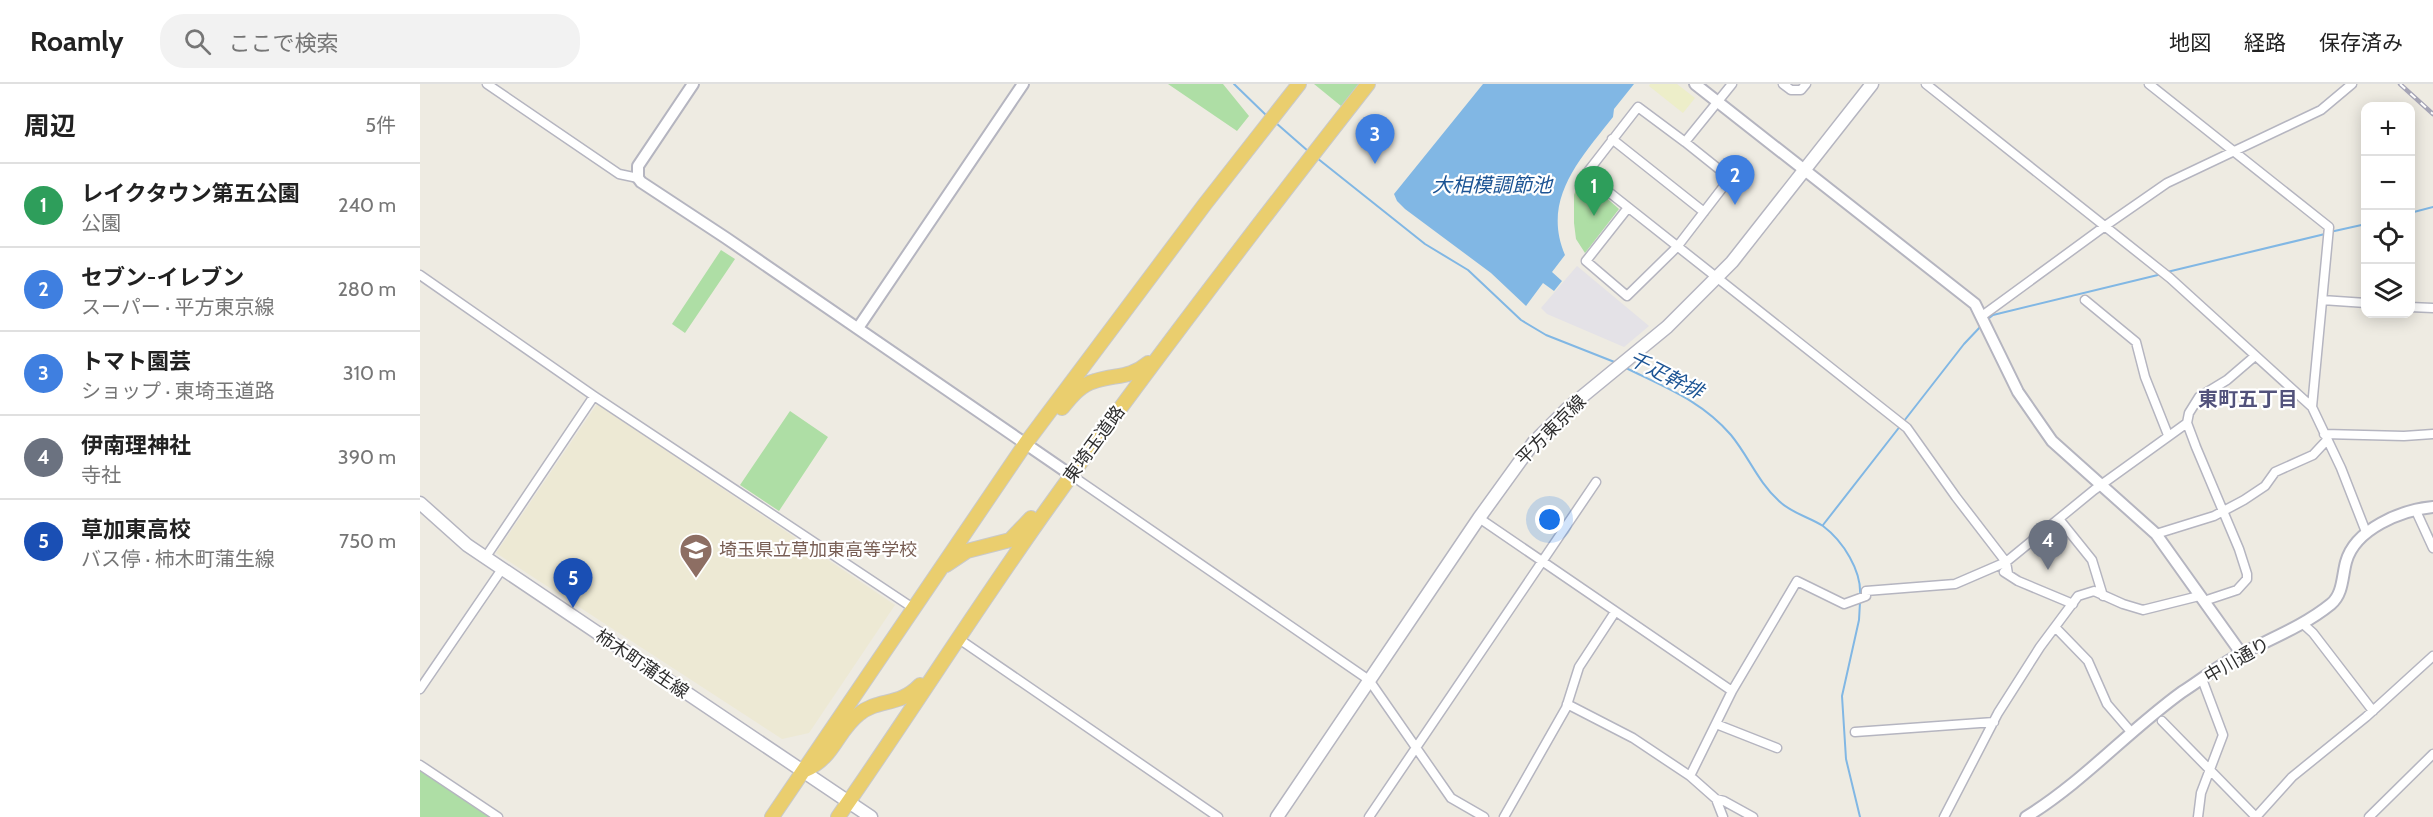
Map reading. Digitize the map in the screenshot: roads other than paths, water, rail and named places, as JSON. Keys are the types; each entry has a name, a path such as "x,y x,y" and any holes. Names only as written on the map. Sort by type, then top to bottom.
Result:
{"highway":[{"path":"772,817 1026,443 1184,232 1299,84"},
{"name":"東埼玉道路","path":"838,817 1071,475 1162,349 1368,84"},
{"path":"1026,443 1047,429 1071,396 1083,386 1094,381 1127,376 1146,365 1162,349"},
{"path":"935,577 947,565 968,551 1011,540 1029,522 1048,493 1071,475"},
{"path":"802,771 817,765 826,757 852,720 860,713 909,696 941,665"},
{"path":"828,817 849,802"}],"main road":[{"name":"平方東京線","path":"1277,817 1479,518 1534,442 1567,410 1687,309 1716,279 1732,262 1872,84"},
{"name":"柿木町蒲生線","path":"420,503 453,534 485,558 870,817"}],"street":[{"path":"487,84 619,174 638,178"},
{"path":"693,84 638,165 638,178 644,186 688,212 1369,680 1451,798 1484,817"},
{"path":"858,328 1023,84"},
{"path":"1695,84 1975,304 2018,392 2052,441 2156,534 2241,654"},
{"path":"1685,142 1732,84"},
{"path":"1783,84 1791,90 1801,90 1806,84"},
{"path":"1926,84 2169,277 2312,407 2341,468 2366,532"},
{"path":"2149,84 2330,226 2312,407"},
{"path":"1982,316 2104,226 2167,183 2321,110 2352,84"},
{"path":"1627,208 1586,261 1627,296 1677,247 1730,178 1638,106 1586,174 1627,208 1677,247 1716,279 1907,428 1956,497 2007,562 2008,574"},
{"path":"1612,140 1704,212"},
{"path":"420,275 594,396 913,608"},
{"path":"2085,300 2136,342 2145,376 2168,435"},
{"path":"2322,300 2361,303"},
{"path":"2415,307 2433,308"},
{"path":"1944,817 1994,722 2055,627 2078,596 2094,591 2143,610 2236,590 2247,579 2239,549 2187,423 2193,403 2199,397 2227,380 2254,356"},
{"path":"485,558 594,396"},
{"path":"1690,776 1732,691 1797,581 1844,604 1866,596 1866,591 1955,584 2007,562 2058,519 2187,423"},
{"path":"2326,437 2433,434"},
{"path":"2156,534 2222,511 2265,486 2275,472 2313,455 2326,437"},
{"path":"1369,817 1596,482"},
{"name":"中川通り","path":"2026,817 2101,761 2168,703 2202,679 2241,654 2302,624 2336,599 2349,553 2366,532 2380,523 2433,507"},
{"path":"2416,511 2429,531 2433,548"},
{"path":"1479,518 1732,691"},
{"path":"2058,519 2092,560 2103,596"},
{"path":"1996,567 2018,581 2073,604"},
{"path":"420,689 502,569"},
{"path":"1504,817 1568,704 1579,666 1615,612"},
{"path":"2302,624 2313,633 2373,711"},
{"path":"2055,627 2088,661 2107,704 2132,733"},
{"path":"959,639 1218,817"},
{"path":"2162,721 2256,817 2292,777 2373,711 2433,656"},
{"path":"2198,817 2201,793 2223,735 2202,679"},
{"path":"1568,704 1626,734 1690,776 1716,799 1723,817"},
{"path":"1855,732 1994,722"},
{"path":"1716,724 1777,748"},
{"path":"2369,817 2433,754"},
{"path":"420,765 498,817"},
{"path":"1716,799 1753,817"}],"water":[{"name":"大相模調節池","path":"1483,84 1634,84 1614,109 1613,117 1577,164 1561,198 1558,216 1559,235 1565,255 1552,272 1562,281 1554,291 1543,283 1526,306 1491,273 1405,209 1394,194"}],"waterway":[{"name":"千疋幹排","path":"1234,84 1267,116"},
{"name":"千疋幹排","path":"1276,123 1308,151"},
{"name":"千疋幹排","path":"1317,158 1425,244 1468,270 1521,320 1546,335 1617,363"},
{"path":"2415,212 2433,207"},
{"path":"2330,232 2361,225"},
{"path":"2167,272 2325,234"},
{"path":"1988,319 1993,315 2162,274"},
{"path":"1904,421 1964,344 1982,325"},
{"name":"千疋幹排","path":"1624,367 1695,403 1719,423 1731,435 1765,486 1779,501 1789,509 1823,526 1838,540 1850,557 1858,577 1860,596"},
{"path":"1823,525 1901,425"},
{"name":"千疋幹排","path":"1860,602 1859,620 1842,696 1846,759 1860,817"}],"railway":[{"path":"2400,84 2433,114"}],"place":[{"name":"トマト園芸","path":"1375,164"},
{"name":"セブン-イレブン","path":"1735,205"},
{"name":"レイクタウン第五公園","path":"1594,216"},
{"name":"伊南理神社","path":"2048,570"},
{"name":"埼玉県立草加東高等学校","path":"696,579"},
{"name":"草加東高校","path":"573,608"}],"district":[{"name":"東町五丁目","path":"2248,399"}]}
